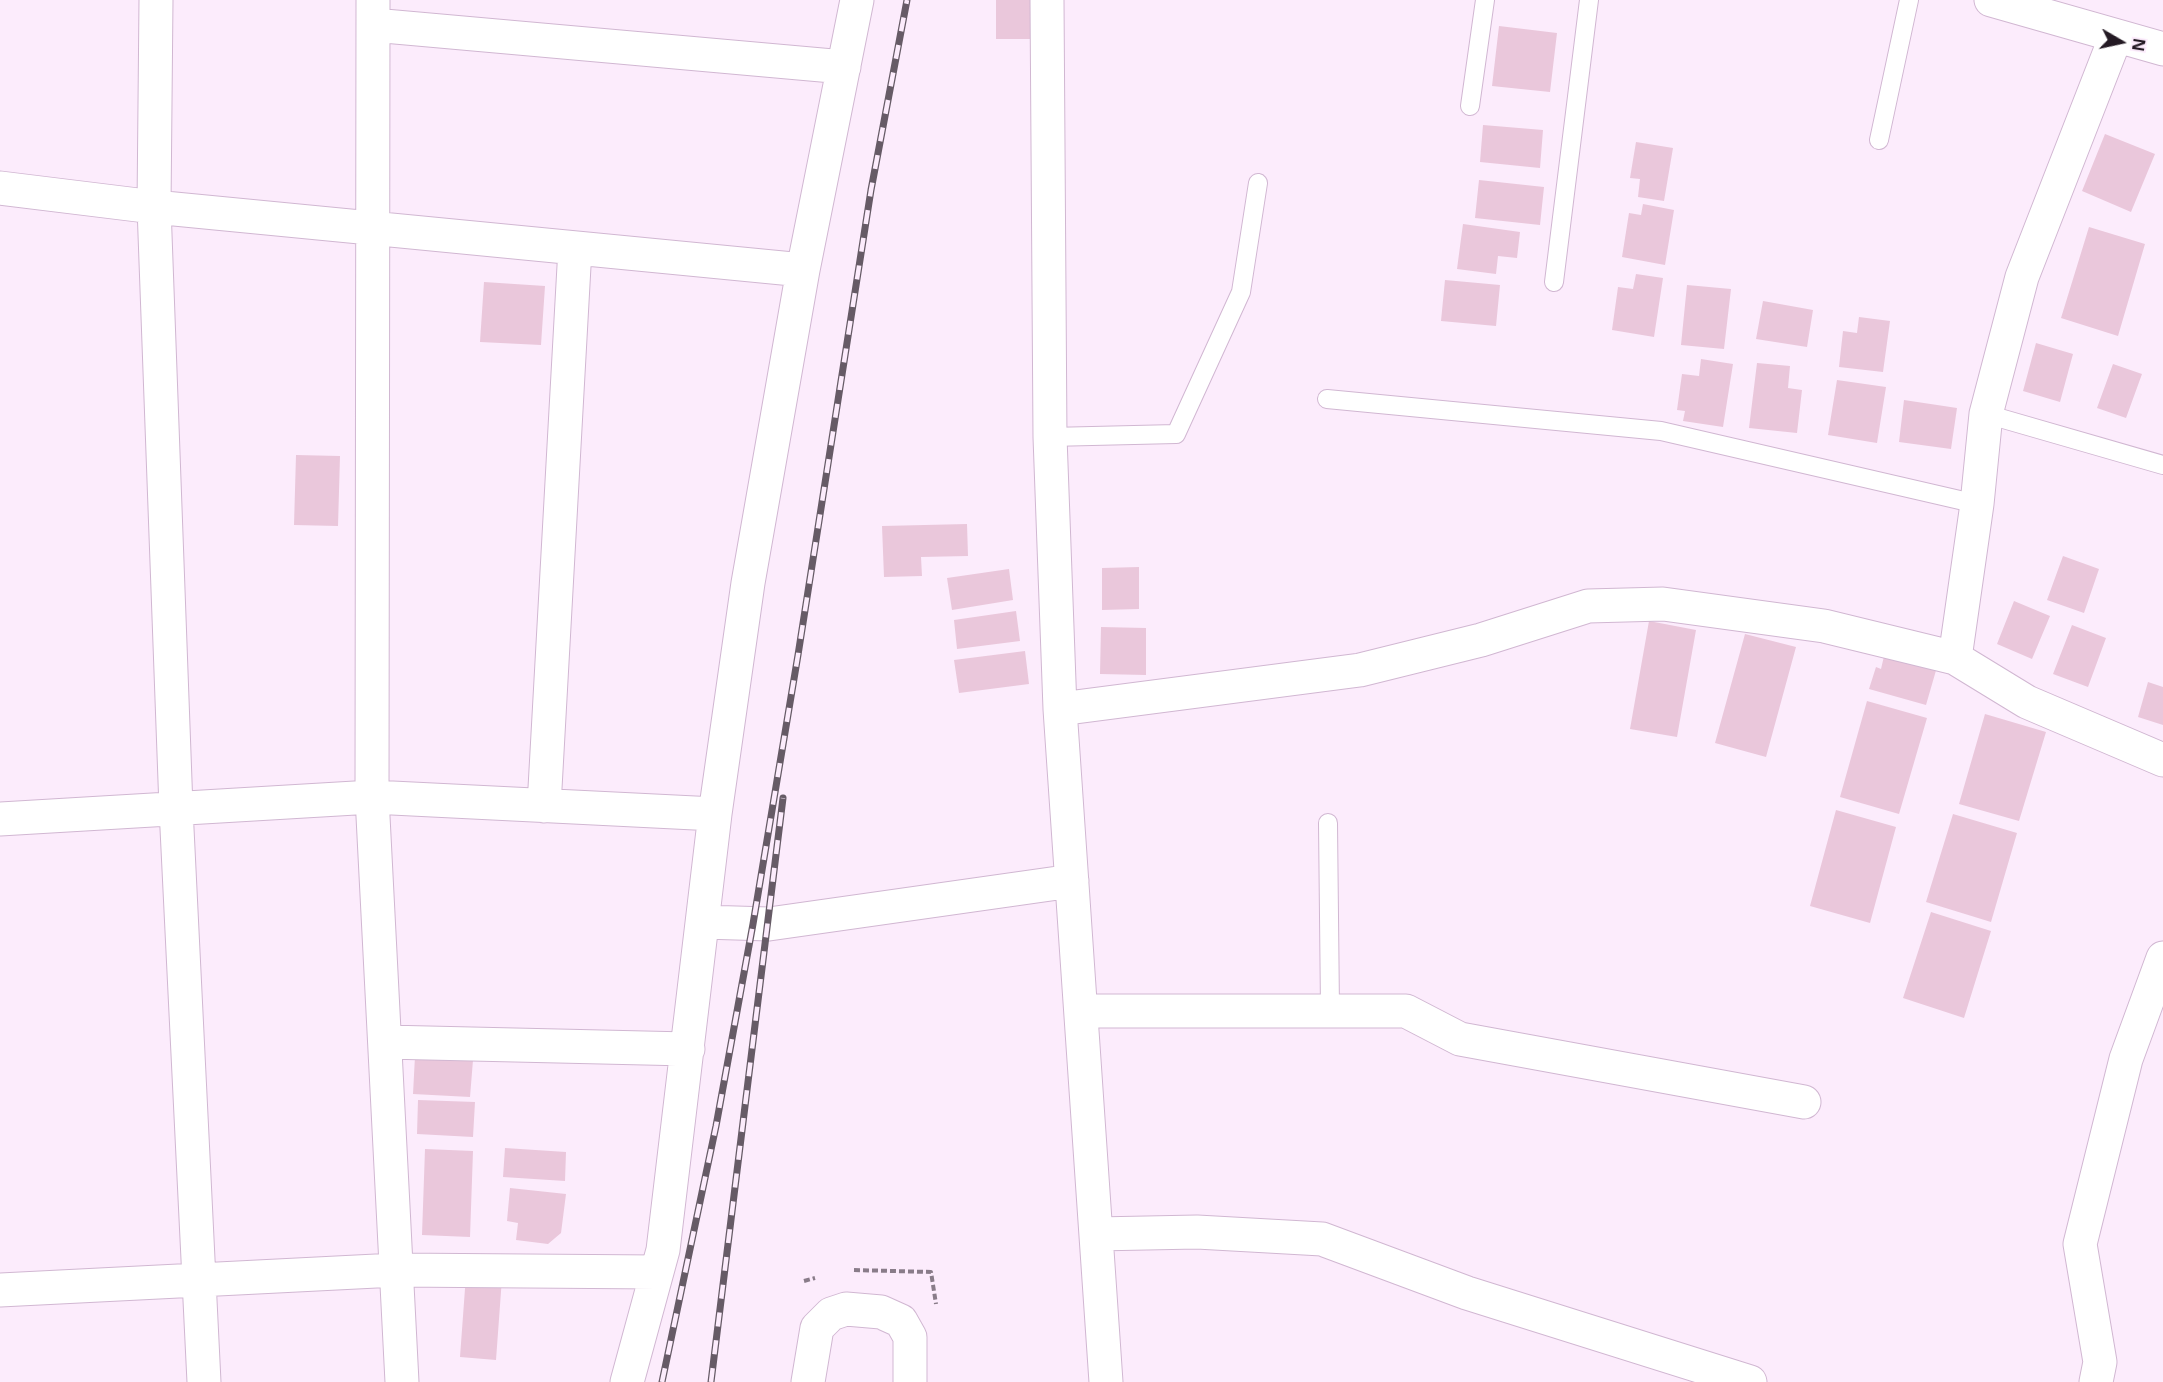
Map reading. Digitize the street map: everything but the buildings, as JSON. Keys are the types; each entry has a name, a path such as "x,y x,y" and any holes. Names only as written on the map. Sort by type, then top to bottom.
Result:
{"street":[{"path":"156,0 154,207 176,808 204,1382"},
{"path":"627,1382 663,1251 704,922 715,814 748,583 803,270 857,0"},
{"path":"1047,0 1050,437 1060,709 1107,1382"},
{"path":"1991,0 2163,49"},
{"path":"402,1382 372,797 373,13 844,67"},
{"path":"1955,658 1977,504 1986,414 2022,277 2116,36"},
{"path":"0,188 154,207 803,270"},
{"path":"544,806 575,248"},
{"path":"1060,709 1360,670 1481,640 1588,606 1663,604 1813,624 1955,658 2028,702 2163,760"},
{"path":"0,819 372,797 715,814"},
{"path":"704,922 768,924 1072,881"},
{"path":"2096,1382 2100,1362 2080,1244 2126,1059 2163,958"},
{"path":"1081,1011 1329,1009 1406,1011 1460,1039 1804,1102"},
{"path":"386,1042 688,1049"},
{"path":"1096,1234 1197,1232 1322,1239 1467,1293 1750,1382"},
{"path":"0,1290 199,1278 396,1270 657,1272"},
{"path":"808,1382 817,1328 831,1314 846,1309 881,1312 900,1321 910,1337 910,1382"}],"lane":[{"path":"1470,106 1485,0"},
{"path":"1554,282 1589,0"},
{"path":"1879,140 1909,0"},
{"path":"1050,437 1176,434 1241,292 1258,183"},
{"path":"1327,399 1661,431 1977,504"},
{"path":"1986,414 2163,465"},
{"path":"1328,823 1329,1009"}],"railway":[{"path":"662,1382 716,1126 753,924 871,190 907,0"},
{"path":"711,1382 783,798"}]}
